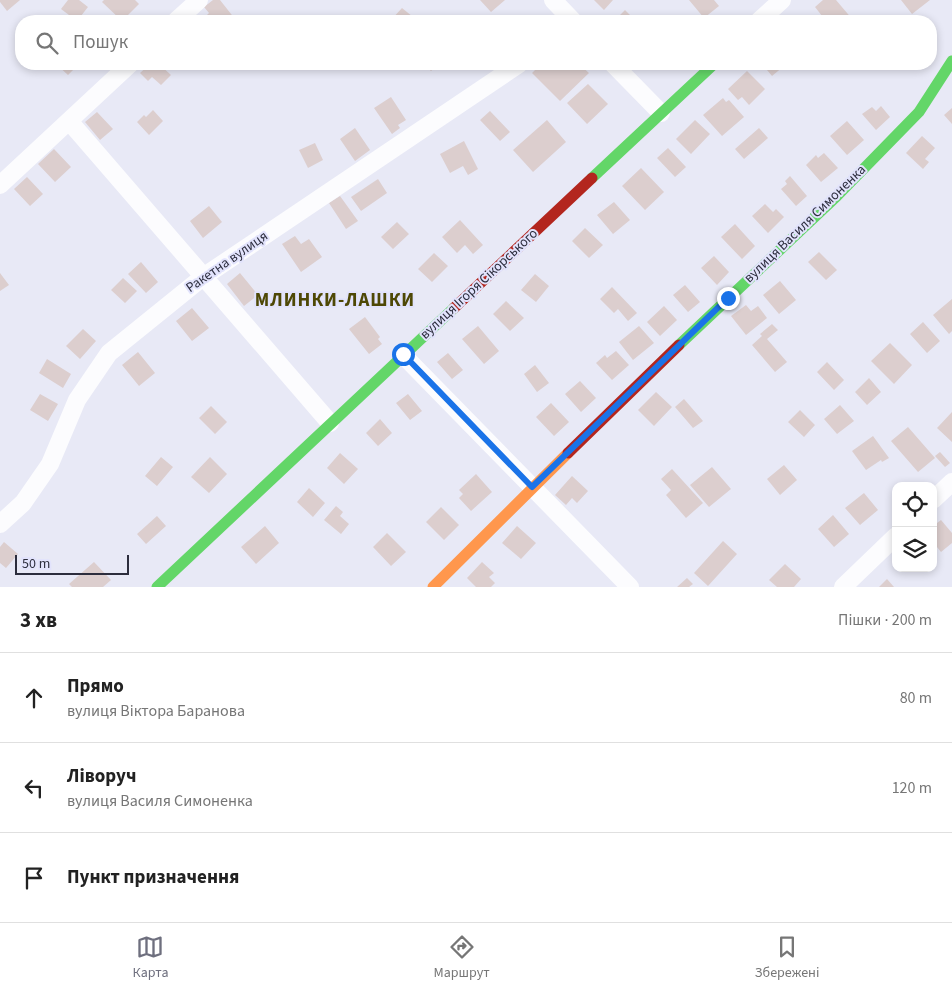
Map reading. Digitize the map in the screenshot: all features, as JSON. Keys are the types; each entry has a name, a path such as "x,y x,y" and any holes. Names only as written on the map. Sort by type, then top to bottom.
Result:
{"street":[{"path":"182,15 198,0"},
{"path":"553,0 567,15"},
{"path":"766,15 782,0"},
{"name":"вулиця Василя Симоненка","path":"433,587 532,487 728,298 838,196 919,112 952,61"},
{"path":"0,186 124,70"},
{"name":"Ракетна вулиця","path":"0,524 23,503 50,464 77,400 109,352 203,277 510,70"},
{"path":"619,70 661,113"},
{"name":"вулиця Ігоря Сікорського","path":"157,587 708,70"},
{"path":"69,121 330,423"},
{"path":"403,354 630,587"},
{"path":"937,496 952,482"},
{"path":"843,587 892,540"}],"building":[{"path":"0,0 20,0 7,11"},
{"path":"68,0 79,0 88,7 82,15 69,15 61,9"},
{"path":"104,0 135,0 139,4 128,15 116,15 102,2"},
{"path":"213,0 220,0 232,15 207,15 209,13 204,7"},
{"path":"480,0 505,0 491,12"},
{"path":"594,0 613,0 604,10"},
{"path":"689,0 714,0 719,6 708,15 702,15"},
{"path":"823,0 836,0 849,15 821,15 815,7"},
{"path":"901,0 930,0 912,14"},
{"path":"402,8 411,15 396,15"},
{"path":"625,10 630,15 620,15"},
{"path":"63,70 73,70 68,75"},
{"path":"143,70 166,70 171,75 161,85 152,77 148,81 140,73"},
{"path":"535,70 586,70 589,73 560,101 532,73"},
{"path":"767,70 779,70 772,76"},
{"path":"747,71 765,89 749,105 742,97 738,100 728,89"},
{"path":"588,84 608,104 587,124 567,103"},
{"path":"391,97 406,120 398,125 400,128 392,134 374,108"},
{"path":"723,98 726,102 729,100 744,117 722,136 703,115"},
{"path":"881,106 890,117 876,130 862,114 872,107 876,111"},
{"path":"952,108 952,124 944,115"},
{"path":"153,110 163,121 149,135 137,122"},
{"path":"490,111 510,132 500,141 480,120"},
{"path":"97,112 113,129 100,140 85,122"},
{"path":"547,120 566,142 533,172 513,150"},
{"path":"695,120 710,134 691,154 676,139"},
{"path":"847,121 864,140 847,155 830,136"},
{"path":"355,128 370,150 355,161 340,139"},
{"path":"759,128 768,138 744,159 735,149"},
{"path":"922,136 935,148 925,159 929,162 923,169 906,153"},
{"path":"464,141 478,169 468,175 463,166 450,173 440,154"},
{"path":"315,143 323,160 308,168 299,150"},
{"path":"668,148 686,167 675,177 657,158"},
{"path":"54,149 71,167 55,182 38,164"},
{"path":"824,153 838,168 821,182 806,165 816,155 818,158"},
{"path":"641,168 664,192 645,210 622,186"},
{"path":"790,176 807,196 796,206 781,189 787,184 785,181"},
{"path":"27,177 43,194 30,206 14,189"},
{"path":"378,179 387,193 361,211 351,197"},
{"path":"340,196 358,221 346,229 329,203"},
{"path":"614,202 630,220 613,234 597,215"},
{"path":"765,204 773,212 776,209 784,217 768,233 752,216"},
{"path":"209,206 222,222 203,238 190,221"},
{"path":"460,220 483,245 473,254 465,245 457,253 442,237"},
{"path":"397,222 409,234 393,249 381,237"},
{"path":"735,224 755,246 742,259 721,237"},
{"path":"585,228 603,245 589,258 572,241"},
{"path":"295,236 301,244 309,239 322,257 301,272 282,244"},
{"path":"819,252 837,270 826,280 808,262"},
{"path":"434,253 448,266 432,282 418,269"},
{"path":"714,256 729,272 717,285 701,268"},
{"path":"141,262 158,282 146,293 128,274"},
{"path":"0,273 9,285 0,291"},
{"path":"240,273 258,295 244,306 227,284"},
{"path":"535,274 549,286 536,302 521,290"},
{"path":"123,278 137,291 125,303 111,290"},
{"path":"780,281 796,300 779,314 763,295"},
{"path":"685,285 700,302 688,312 673,295"},
{"path":"612,287 637,313 628,321 618,309 614,313 600,299"},
{"path":"952,299 952,331 949,334 933,315"},
{"path":"506,301 524,318 510,331 493,314"},
{"path":"746,305 751,311 758,306 767,318 746,335 731,316"},
{"path":"664,306 677,320 660,336 647,322"},
{"path":"192,308 209,328 192,341 176,321"},
{"path":"365,317 380,337 378,339 382,344 369,354 349,329"},
{"path":"923,322 940,341 927,353 910,334"},
{"path":"772,324 778,330 767,339 787,362 775,372 752,345 762,336 760,334"},
{"path":"478,326 499,351 484,364 462,339"},
{"path":"639,326 654,343 633,360 619,342"},
{"path":"83,329 96,341 80,359 66,346"},
{"path":"890,343 912,365 894,384 871,361"},
{"path":"616,351 629,365 612,380 596,363 605,355 607,358"},
{"path":"138,352 155,373 139,386 122,365"},
{"path":"448,353 463,370 452,379 437,362"},
{"path":"47,359 71,374 63,388 39,373"},
{"path":"827,362 844,380 834,390 817,372"},
{"path":"535,365 549,383 537,392 524,374"},
{"path":"869,378 881,392 867,405 855,392"},
{"path":"580,381 596,398 581,412 565,394"},
{"path":"656,392 672,407 654,426 638,410"},
{"path":"40,394 58,404 48,421 30,410"},
{"path":"408,394 422,411 410,420 396,403"},
{"path":"684,399 703,421 693,428 675,407"},
{"path":"551,403 569,422 554,436 536,417"},
{"path":"840,405 854,421 837,434 824,419"},
{"path":"211,406 227,422 215,434 199,418"},
{"path":"800,410 815,425 804,437 788,422"},
{"path":"952,412 952,442 937,428"},
{"path":"380,419 392,433 378,446 366,433"},
{"path":"908,427 935,458 918,472 891,441"},
{"path":"873,436 889,458 882,462 881,460 866,470 852,451"},
{"path":"940,452 950,463 945,467 935,456"},
{"path":"340,453 358,469 344,484 327,468"},
{"path":"161,457 173,467 157,486 145,476"},
{"path":"210,457 227,474 209,493 191,477"},
{"path":"784,465 797,480 780,495 767,479"},
{"path":"712,467 731,489 709,507 690,485"},
{"path":"672,469 703,503 686,518 666,495 671,490 661,479"},
{"path":"476,474 492,492 471,511 459,498 463,494 459,490"},
{"path":"572,476 588,491 577,503 572,498 566,505 555,495"},
{"path":"309,488 325,503 313,517 297,502"},
{"path":"864,493 878,510 860,525 845,508"},
{"path":"336,506 343,512 340,516 349,524 341,534 324,520"},
{"path":"441,507 459,525 444,540 426,522"},
{"path":"833,515 849,534 834,547 818,529"},
{"path":"157,516 166,526 146,544 137,534"},
{"path":"941,520 952,533 952,543 941,552 937,547 937,523"},
{"path":"265,526 279,543 256,564 241,547"},
{"path":"517,526 536,543 521,559 502,543"},
{"path":"387,533 406,552 391,566 373,547"},
{"path":"723,541 737,554 708,586 694,573"},
{"path":"4,542 18,554 6,568 0,563 0,547"},
{"path":"94,562 111,580 103,587 72,587 69,584"},
{"path":"482,562 494,573 489,577 495,583 491,587 476,587 467,578"},
{"path":"785,564 801,579 794,587 777,587 769,580"},
{"path":"687,578 693,584 689,587 677,587"},
{"path":"887,579 894,587 879,587"}],"traffic: fast":[{"path":"679,345 837,196 919,112 952,61"},
{"path":"592,178 708,70"},
{"path":"157,587 454,308"}],"traffic: slow":[{"path":"433,587 568,453"}],"traffic: jam":[{"path":"454,308 592,178"},
{"path":"568,453 679,345"}],"district":[{"name":"МЛИНКИ-ЛАШКИ","path":"335,300"}],"route":[{"path":"403,354 532,487 728,298"}]}
